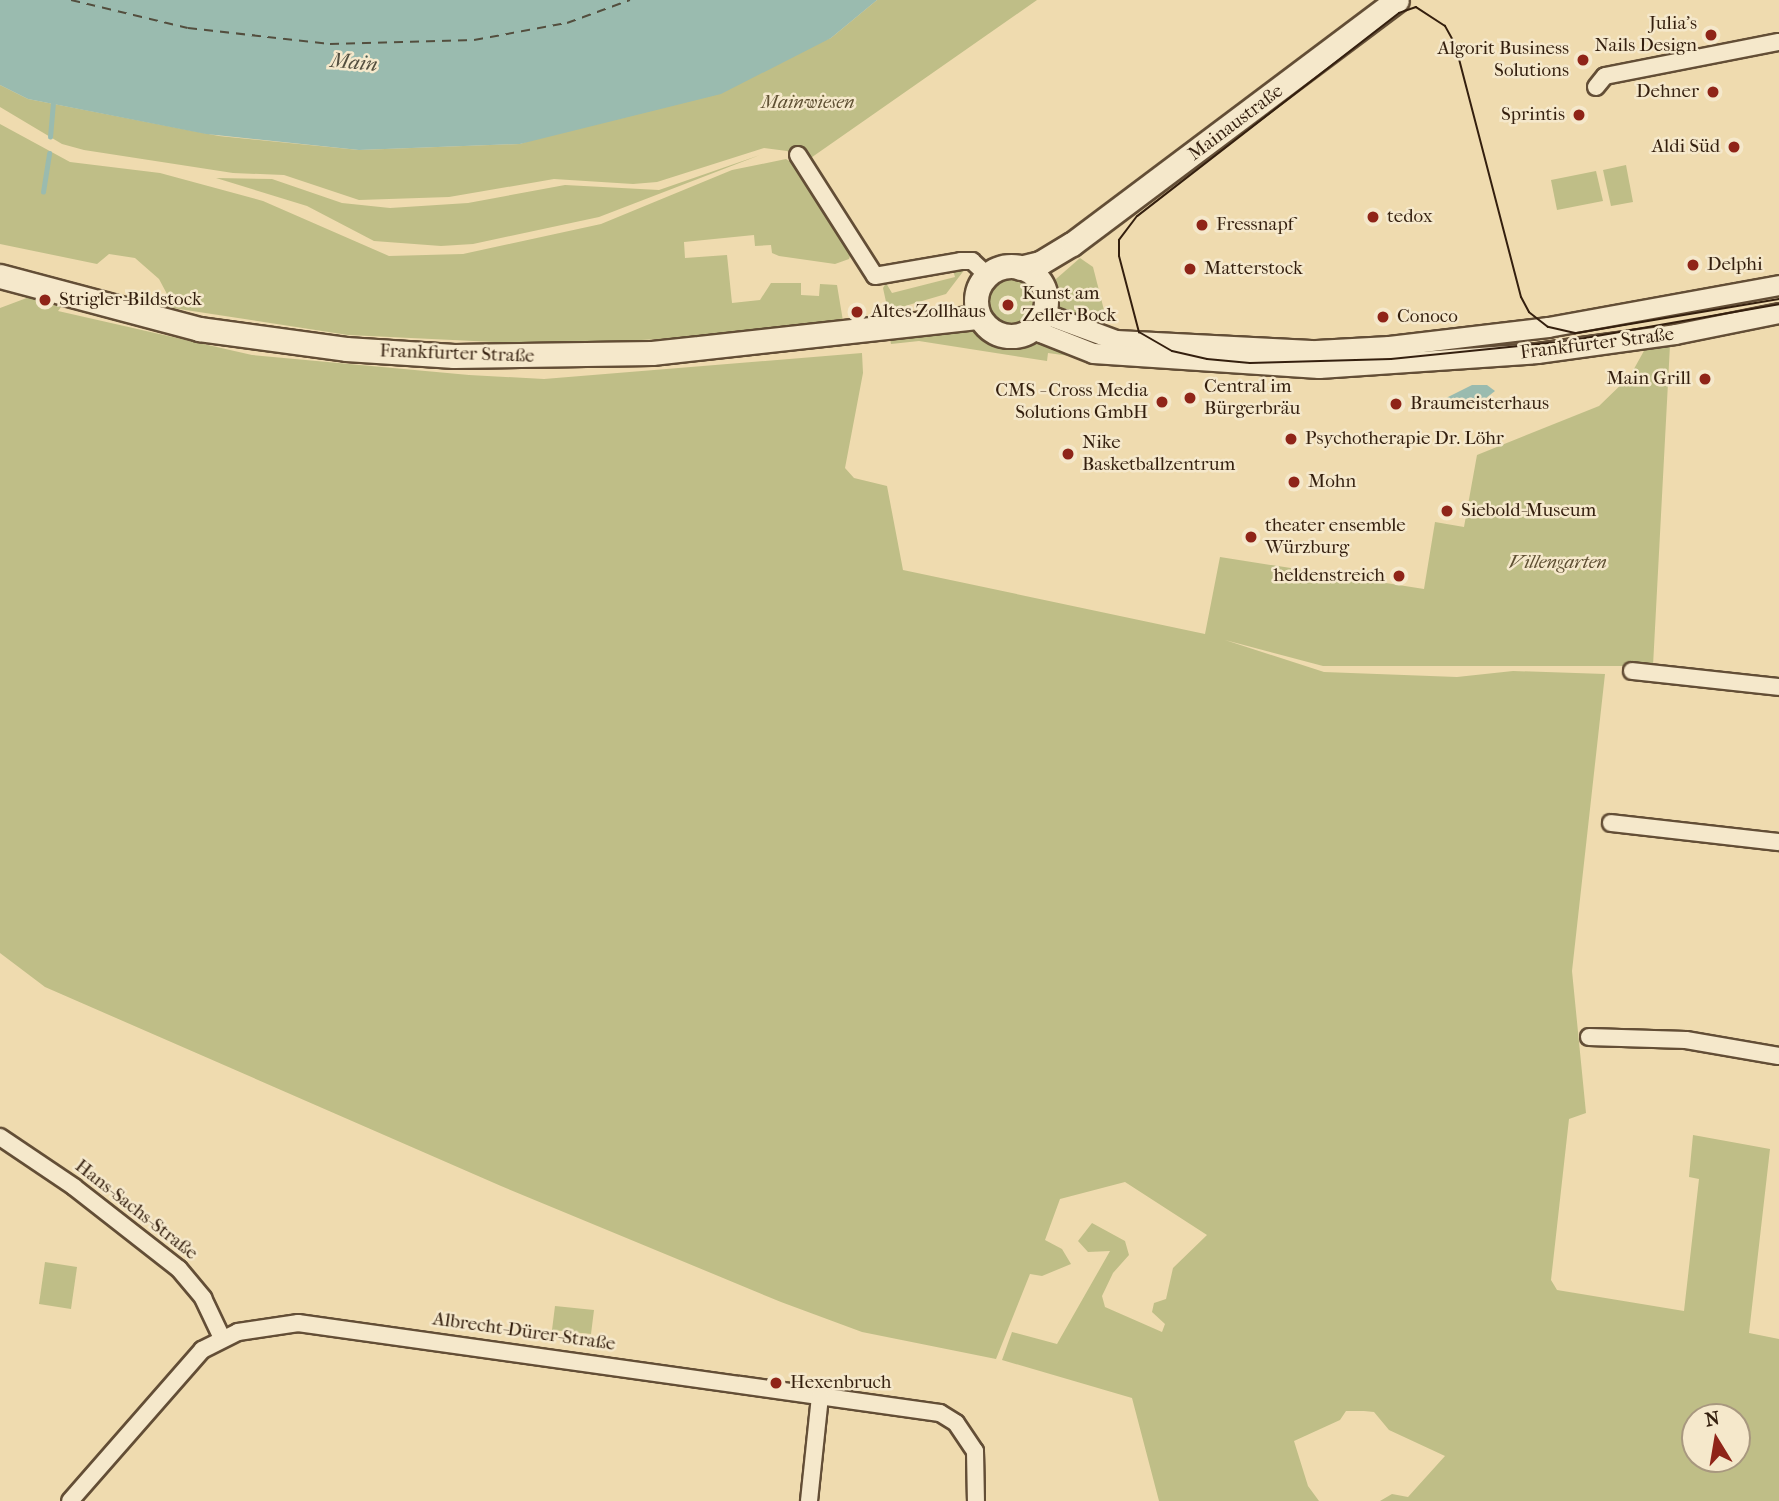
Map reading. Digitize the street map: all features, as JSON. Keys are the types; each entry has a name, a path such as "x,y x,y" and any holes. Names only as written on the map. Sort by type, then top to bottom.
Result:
{"main road":[{"name":"Mainaustraße","path":"1020,268 1040,263 1072,244 1397,0"},
{"name":"Mainaustraße","path":"1042,286 1068,257 1072,244"},
{"path":"1020,268 1042,286 1039,319 1005,335 978,308 982,270 1020,268"},
{"name":"Frankfurter Straße","path":"0,276 199,329 346,349 454,356 652,353 920,323 939,311 978,308"}],"street":[{"path":"1596,87 1605,76 1779,42"},
{"path":"798,155 875,276 961,261 982,270"},
{"name":"Frankfurter Straße","path":"1390,356 1455,339 1779,285"},
{"path":"1728,295 1734,322"},
{"name":"Frankfurter Straße","path":"1039,319 1040,332 1093,353 1288,358 1390,356 1459,361 1638,340 1779,313"},
{"path":"1455,339 1459,361"},
{"path":"1632,671 1779,687"},
{"path":"1611,823 1779,842"},
{"path":"1589,1037 1686,1040 1779,1055"},
{"name":"Hans-Sachs-Straße","path":"0,1137 74,1187 179,1269 203,1298 222,1338"},
{"name":"Albrecht-Dürer-Straße","path":"70,1501 176,1375 222,1338 276,1323 312,1324 820,1396 948,1417 975,1451 976,1501"},
{"path":"809,1501 820,1396"}],"green space":[{"name":"Mainwiesen","path":"877,0 1037,0 805,162 787,151 764,148 657,182 633,184 554,179 449,197 359,200 284,175 233,173 84,150 62,144 0,107 0,85 28,99 219,136 359,150 520,144 831,38"},
{"path":"0,124 70,162 160,173 263,201 389,256 463,254 601,224 732,170 786,159 796,165 851,253 849,259 835,264 779,256 772,253 771,245 755,246 754,235 684,242 685,258 727,255 732,303 760,300 771,283 801,283 801,295 819,296 820,284 837,285 843,321 742,334 558,345 348,335 166,307 167,294 159,279 135,258 109,254 97,264 0,244"},
{"path":"760,155 599,217 473,244 441,246 374,241 307,206 216,178 272,179 342,203 390,208 468,203 565,185 659,190"},
{"path":"1626,165 1633,202 1611,206 1603,170"},
{"path":"1596,171 1603,201 1557,210 1551,180"},
{"path":"1080,258 1093,267 1105,314 1101,327 1055,307 1052,292 1056,279"},
{"path":"961,266 965,269 946,294 888,311 883,288 886,283 892,293 955,277 952,267"},
{"path":"1004,273 1016,273 1026,277 1034,285 1038,301 1034,317 1026,325 1016,329 1004,329 994,325 986,317 982,307 982,295 986,285 994,277"},
{"name":"Villengarten","path":"32,296 62,306 58,311 252,355 469,375 544,379 862,353 863,373 845,468 854,478 887,486 903,570 1205,634 1220,557 1424,589 1435,522 1464,527 1477,455 1599,406 1630,376 1645,349 1670,345 1653,666 1323,666 1225,640 1324,672 1457,677 1513,671 1605,674 1572,971 1586,1113 1569,1119 1551,1280 1557,1290 1684,1311 1699,1179 1689,1177 1693,1135 1770,1149 1749,1333 1779,1339 1779,1501 1380,1501 1392,1494 1408,1497 1445,1456 1389,1430 1374,1412 1346,1411 1340,1420 1294,1441 1308,1486 1319,1501 1159,1501 1132,1398 1002,1360 1012,1332 1057,1344 1110,1251 1088,1252 1078,1241 1092,1223 1125,1241 1129,1255 1113,1273 1102,1296 1105,1307 1162,1332 1165,1324 1152,1312 1154,1303 1166,1299 1173,1268 1207,1235 1125,1182 1060,1199 1045,1240 1062,1249 1071,1264 1042,1276 1030,1274 996,1359 862,1332 781,1302 501,1186 45,987 0,953 0,308"},
{"path":"967,327 998,343 1035,340 1070,356 1048,353 1047,361 919,341 891,344 890,339"},
{"path":"45,1262 77,1267 71,1309 39,1304"},
{"path":"555,1306 594,1310 591,1334 552,1330"}],"water":[{"name":"Main","path":"0,0 877,0 831,38 721,94 520,144 359,150 206,134 28,99 0,85"},
{"path":"1472,385 1487,385 1495,391 1476,406 1446,408 1443,403 1448,397"}],"waterway":[{"path":"50,137 53,104"},
{"path":"43,192 49,153"}],"ferry route":[{"path":"71,0 188,28 330,44 474,40 567,23 630,0"}],"tram line":[{"path":"1779,299 1575,333 1548,327 1529,312 1521,297 1455,44 1445,26 1416,7 1399,13 1137,216 1119,240 1119,256 1139,332 1172,351 1207,359 1250,363 1391,359 1568,341 1779,304"}],"place":[{"name":"Julia's Nails Design","path":"1711,35"},
{"name":"Algorit Business Solutions","path":"1583,60"},
{"name":"Dehner","path":"1713,92"},
{"name":"Sprintis","path":"1579,115"},
{"name":"Aldi Süd","path":"1734,147"},
{"name":"tedox","path":"1373,217"},
{"name":"Fressnapf","path":"1202,225"},
{"name":"Delphi","path":"1693,265"},
{"name":"Matterstock","path":"1190,269"},
{"name":"Strigler-Bildstock","path":"45,300"},
{"name":"Kunst am Zeller Bock","path":"1008,305"},
{"name":"Altes Zollhaus","path":"857,312"},
{"name":"Conoco","path":"1383,317"},
{"name":"Main Grill","path":"1705,379"},
{"name":"Central im Bürgerbräu","path":"1190,398"},
{"name":"CMS - Cross Media Solutions GmbH","path":"1162,402"},
{"name":"Braumeisterhaus","path":"1396,404"},
{"name":"Psychotherapie Dr. Löhr","path":"1291,439"},
{"name":"Nike Basketballzentrum","path":"1068,454"},
{"name":"Mohn","path":"1294,482"},
{"name":"Siebold-Museum","path":"1447,511"},
{"name":"theater ensemble Würzburg","path":"1251,537"},
{"name":"heldenstreich","path":"1399,576"},
{"name":"Hexenbruch","path":"776,1383"}]}
